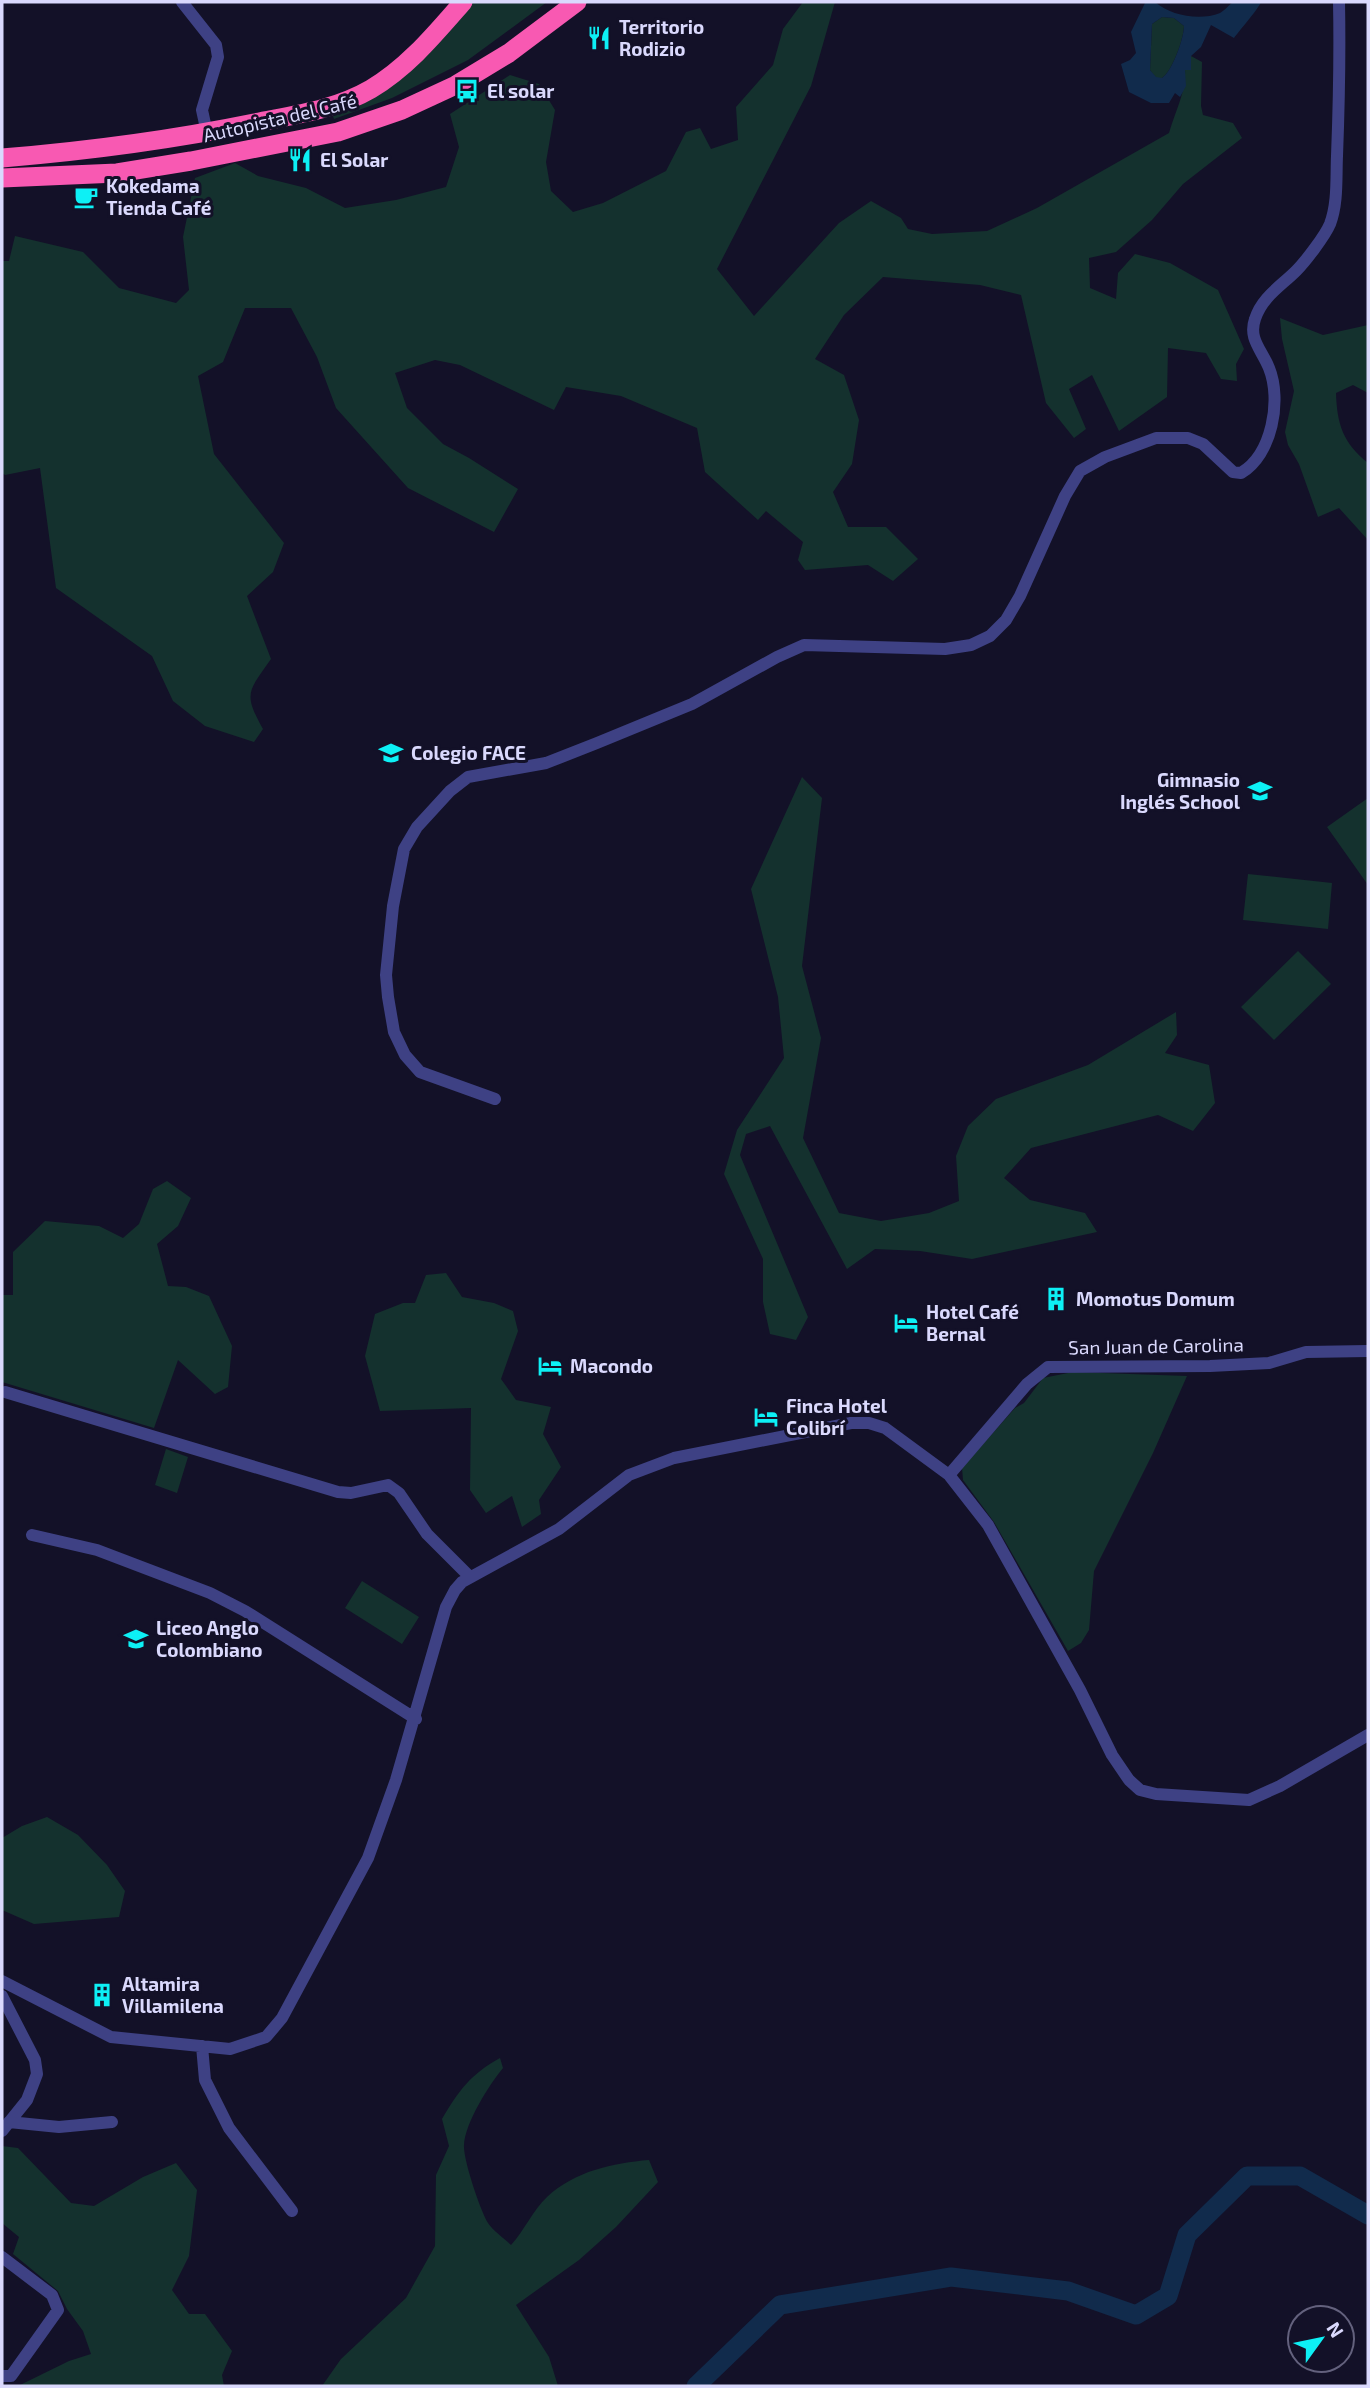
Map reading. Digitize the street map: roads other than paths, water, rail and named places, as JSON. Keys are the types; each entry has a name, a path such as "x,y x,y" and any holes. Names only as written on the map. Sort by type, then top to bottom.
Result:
{"highway":[{"name":"Autopista del Café","path":"2,158 106,148 207,133 315,111 356,97 402,67 463,2"},
{"name":"Autopista del Café","path":"2,178 85,175 159,167 302,140 349,128 425,100 484,70 578,2"}],"street":[{"path":"182,2 216,45 218,57 202,110 207,133"},
{"path":"495,1099 420,1072 405,1055 394,1032 386,975 393,906 404,849 417,827 450,791 468,777 546,763 692,704 804,645 945,649 971,645 990,636 1006,620 1020,596 1065,496 1080,471 1105,457 1156,439 1188,438 1203,444 1233,472 1241,473 1254,464 1265,443 1273,416 1273,391 1269,368 1254,342 1254,321 1262,304 1297,270 1330,225 1336,199 1339,2"},
{"name":"San Juan de Carolina","path":"949,1475 1027,1384 1048,1367 1269,1363 1306,1352 1368,1352"},
{"path":"5,1392 338,1492 351,1493 388,1485 398,1493 427,1534 470,1577"},
{"path":"2,1981 111,2037 230,2049 266,2037 282,2018 368,1858 396,1780 446,1607 455,1590 470,1577 559,1529 629,1475 674,1458 851,1423 869,1423 885,1428 949,1475 988,1525 1080,1690 1112,1755 1129,1780 1140,1790 1156,1794 1250,1800 1280,1786 1368,1735"},
{"path":"32,1535 97,1550 211,1593 245,1611 415,1718"},
{"path":"2,1996 35,2060 37,2074 27,2100 6,2127"},
{"path":"202,2046 205,2080 229,2128 292,2211"},
{"path":"6,2127 60,2127 112,2122"},
{"path":"2,2257 52,2295 58,2311 11,2376 2,2376"}],"water":[{"path":"1155,2 1177,14 1204,17 1220,13 1233,2 1261,2 1234,38 1211,25 1201,47 1191,56 1191,70 1185,70 1186,86 1180,97 1175,93 1169,103 1151,103 1129,92 1121,64 1136,53 1131,32 1145,3","holes":["1162,17 1174,18 1184,26 1180,46 1166,75 1162,78 1156,77 1150,70 1152,24"]}],"waterway":[{"path":"696,2386 780,2305 951,2277 1068,2291 1136,2315 1168,2296 1187,2235 1247,2176 1300,2176 1368,2215"}],"place":[{"name":"Territorio Rodizio","path":"599,38"},
{"name":"El solar","path":"467,91"},
{"name":"El Solar","path":"300,160"},
{"name":"Kokedama Tienda Café","path":"86,197"},
{"name":"Colegio FACE","path":"391,753"},
{"name":"Gimnasio Inglés School","path":"1260,791"},
{"name":"Momotus Domum","path":"1056,1299"},
{"name":"Hotel Café Bernal","path":"906,1323"},
{"name":"Macondo","path":"550,1366"},
{"name":"Finca Hotel Colibrí","path":"766,1417"},
{"name":"Liceo Anglo Colombiano","path":"136,1639"},
{"name":"Altamira Villamilena","path":"102,1995"}]}
